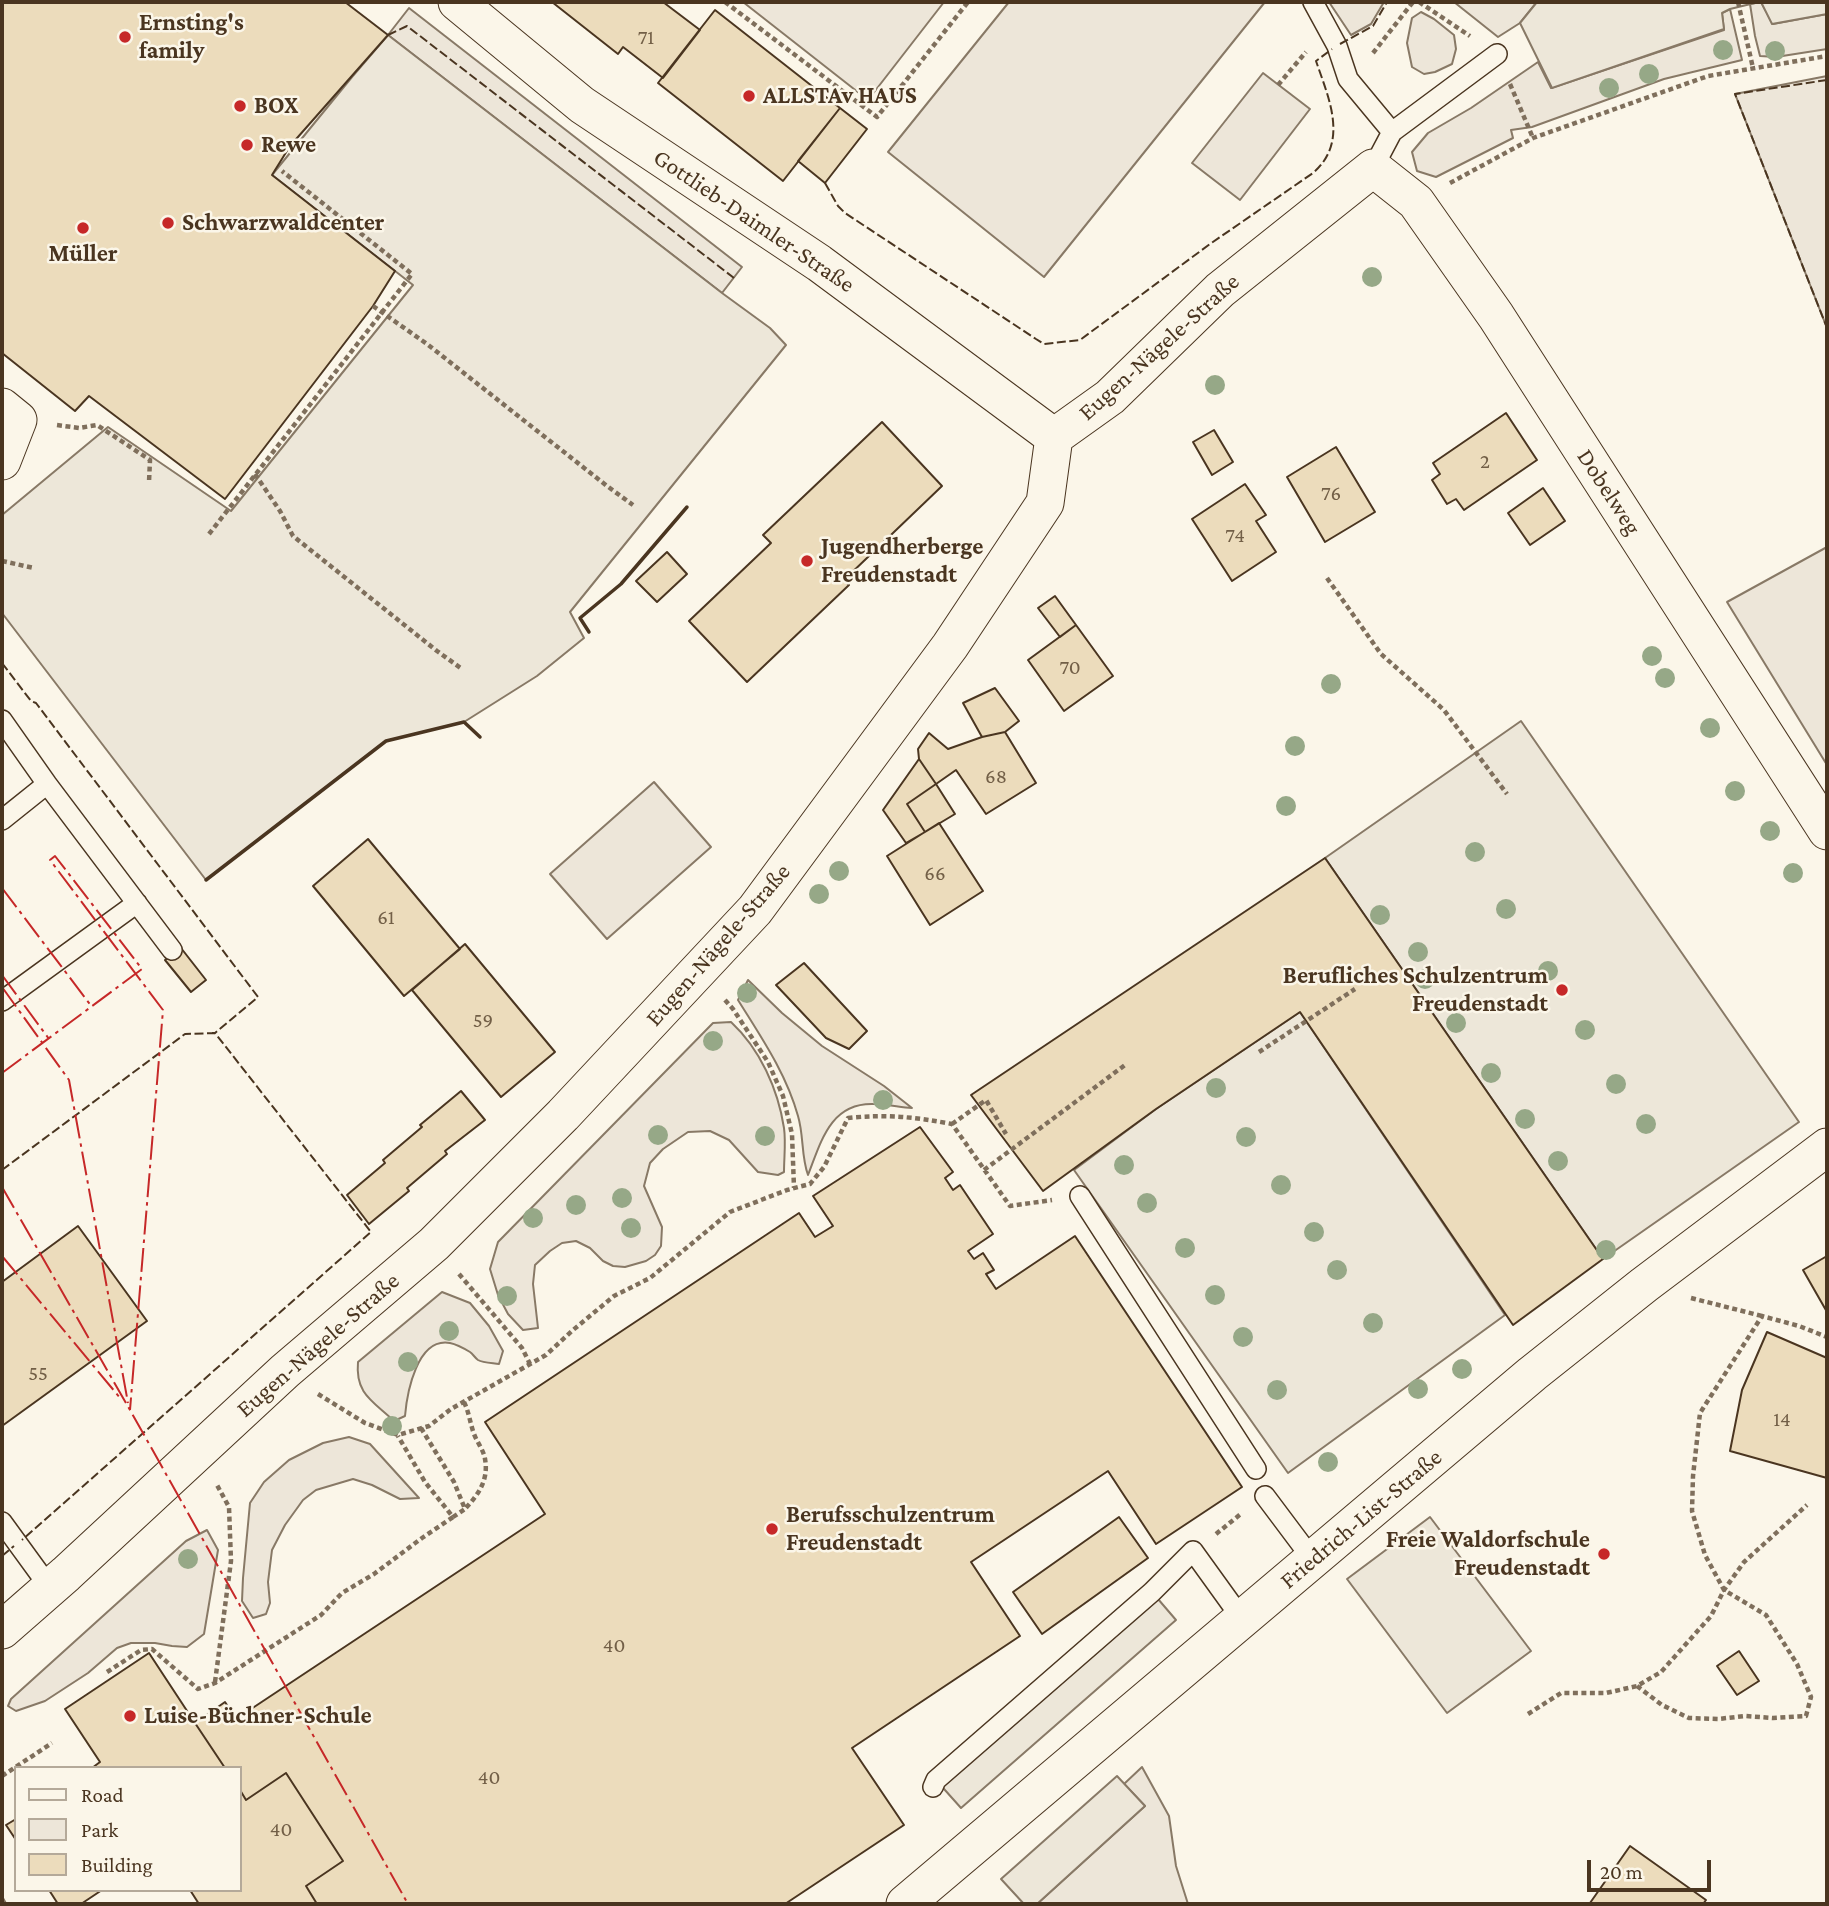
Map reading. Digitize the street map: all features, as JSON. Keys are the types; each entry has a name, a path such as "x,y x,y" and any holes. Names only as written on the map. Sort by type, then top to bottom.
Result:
{"street":[{"name":"Gottlieb-Daimler-Straße","path":"457,2 582,105 820,263 1054,437"},
{"name":"Eugen-Nägele-Straße","path":"2,1630 285,1371 434,1244 563,1115 755,910 950,646 1045,503 1054,437 1110,397 1220,290 1373,168"},
{"name":"Dobelweg","path":"1373,168 1416,202 1496,316 1827,831"},
{"path":"2,461 10,414"},
{"name":"Friedrich-List-Straße","path":"905,1904 1522,1382 1644,1285 1827,1147"}],"lane":[{"path":"1313,2 1337,46 1348,79 1392,132"},
{"path":"1373,168 1392,132 1497,54"},
{"path":"2,720 172,950"},
{"path":"2,820 47,784"},
{"path":"2,1001 137,903"},
{"path":"1080,1196 1256,1469"},
{"path":"1265,1496 1313,1560"},
{"path":"2,1522 50,1588"},
{"path":"933,1787 936,1780 1152,1592 1193,1551 1242,1619"}],"path":[{"path":"725,2 877,117 968,2"},
{"path":"1348,79 1369,59 1416,2 1497,54 1533,138"},
{"path":"1738,2 1754,68"},
{"path":"1278,85 1328,27"},
{"path":"1416,202 1533,138 1708,76 1827,56"},
{"path":"209,534 412,274 282,172"},
{"path":"373,306 427,344 633,505"},
{"path":"10,414 79,428 97,425 150,460 149,482"},
{"path":"255,474 293,536 462,668"},
{"path":"2,561 34,568"},
{"path":"1327,578 1381,654 1444,710 1507,794"},
{"path":"698,971 733,1009 768,1062 783,1096 792,1134 794,1188"},
{"path":"1259,1052 1355,989"},
{"path":"984,1170 1125,1065"},
{"path":"952,1124 986,1100 1006,1134"},
{"path":"398,1436 429,1426 464,1401 547,1355 614,1296 650,1278 730,1212 810,1184 824,1167 848,1118 880,1115 922,1118 952,1124 1010,1206 1080,1196"},
{"path":"434,1244 523,1348 530,1364"},
{"path":"1644,1285 1799,1326 1827,1337"},
{"path":"1637,1686 1662,1705 1689,1718 1806,1716 1811,1697 1797,1664 1766,1615 1724,1590 1705,1555 1692,1511 1700,1413 1762,1316"},
{"path":"285,1371 365,1423 398,1436 425,1482 453,1517"},
{"path":"107,1672 141,1650 152,1649 198,1689 215,1683 321,1615 342,1593 374,1574 465,1509 478,1495 485,1477 485,1458 464,1401"},
{"path":"421,1428 454,1482 465,1509"},
{"path":"199,1452 229,1507 231,1561 215,1683"},
{"path":"1528,1714 1561,1693 1606,1693 1637,1686 1661,1672 1711,1616 1724,1590 1744,1562 1807,1505"},
{"path":"17,1766 52,1743"},
{"path":"2,1899 5,1904"}],"green space":[{"path":"743,2 944,2 868,100"},
{"path":"1009,2 1265,2 1044,277 888,152"},
{"path":"1329,2 1384,2 1371,24 1351,35"},
{"path":"1454,2 1537,2 1520,23 1498,37"},
{"path":"1761,2 1773,24 1827,14 1827,49 1776,57 1760,56 1750,4"},
{"path":"409,8 742,267 722,293 388,35"},
{"path":"1730,9 1742,60 1664,79 1532,127 1511,130 1513,138 1436,177 1417,171 1412,152 1428,133 1471,108 1538,62 1551,88 1724,30 1722,13"},
{"path":"1421,12 1454,35 1456,49 1452,64 1424,74 1412,67 1407,43 1412,18"},
{"path":"1263,73 1310,109 1240,200 1192,163"},
{"path":"1827,76 1827,328 1735,94"},
{"path":"1827,547 1827,765 1727,602"},
{"path":"654,782 711,847 607,939 550,874"},
{"path":"748,980 822,1046 884,1086 912,1108 873,1104 858,1105 847,1110 829,1127 808,1175 800,1123 787,1085 738,1000"},
{"path":"731,1022 751,1044 772,1084 784,1128 784,1172 778,1175 758,1172 729,1140 710,1131 688,1132 663,1149 650,1163 644,1186 662,1227 661,1246 655,1255 646,1261 625,1267 613,1266 576,1241 562,1243 535,1265 533,1284 538,1328 523,1330 508,1314 498,1295 490,1269 498,1242 713,1023"},
{"path":"442,1292 470,1303 489,1326 503,1351 499,1364 480,1361 470,1352 450,1343 439,1343 422,1357 411,1381 405,1416 394,1421 367,1396 359,1382 358,1362"},
{"path":"349,1437 370,1444 419,1498 400,1499 353,1479 316,1490 303,1500 285,1525 272,1550 268,1582 270,1603 266,1614 253,1618 242,1601 250,1503 264,1482 289,1460 323,1443"},
{"path":"207,1530 218,1550 204,1634 187,1647 131,1643 117,1648 88,1673 45,1701 16,1711 8,1706 11,1699 186,1541"},
{"path":"1142,1767 1169,1816 1176,1866 1188,1904 1037,1904 1145,1806 1124,1784"}],"shaded area":[{"path":"1537,2 1759,2 1722,13 1724,29 1552,88 1520,23"},
{"path":"1761,2 1827,2 1827,14 1772,24"},
{"name":"Schwarzwaldcenter","path":"388,35 770,328 786,345 570,612 584,638 537,676 464,722 386,741 206,880 2,613 2,515 108,427 231,511 413,285 272,175"},
{"name":"Berufliches Schulzentrum Freudenstadt","path":"1521,721 1799,1122 1603,1259 1325,858"},
{"name":"Berufliches Schulzentrum Freudenstadt","path":"1300,1012 1505,1315 1288,1473 1074,1170 1156,1109"},
{"path":"1430,1517 1531,1651 1447,1713 1347,1579"},
{"path":"1152,1592 1176,1620 961,1808 936,1780"},
{"path":"1117,1776 1145,1806 1037,1904 1024,1904 1001,1879"}],"building":[{"name":"Schwarzwaldcenter","path":"2,2 345,2 388,35 290,146 272,175 395,271 373,306 225,499 89,396 75,411 2,353"},
{"path":"552,2 663,2 700,30 663,78 623,47 618,54"},
{"name":"ALLSTAv HAUS","path":"715,10 840,108 783,181 658,83"},
{"path":"840,108 867,129 825,183 798,161"},
{"path":"1506,413 1537,460 1464,510 1456,499 1447,504 1432,480 1440,474 1433,463"},
{"name":"Jugendherberge Freudenstadt","path":"882,422 942,486 844,580 849,585 747,682 689,621 771,543 763,535"},
{"path":"1214,430 1233,462 1212,475 1193,442"},
{"path":"1336,447 1375,512 1325,542 1287,477"},
{"path":"1245,484 1266,515 1256,521 1276,552 1232,581 1192,519"},
{"path":"1543,488 1565,521 1530,545 1508,513"},
{"path":"667,552 687,574 657,602 636,581"},
{"path":"1055,596 1076,625 1060,637 1038,608"},
{"path":"1076,625 1113,676 1064,711 1028,660"},
{"path":"995,688 1019,721 1005,732 982,737 963,703"},
{"path":"1005,732 1036,783 986,814 956,770 936,784 919,759 918,749 929,733 948,749"},
{"path":"919,759 936,784 907,804 925,832 906,843 883,810"},
{"path":"936,784 955,814 925,832 907,804"},
{"path":"939,823 983,891 930,925 887,856"},
{"path":"368,839 460,949 404,996 313,886"},
{"name":"Berufliches Schulzentrum Freudenstadt","path":"1325,858 1603,1259 1513,1325 1300,1012 1156,1109 1043,1191 971,1095"},
{"path":"465,944 555,1052 501,1097 412,990"},
{"path":"181,948 206,980 191,992 165,960"},
{"path":"804,963 867,1031 849,1049 826,1038 776,985"},
{"path":"461,1091 485,1120 445,1151 447,1154 407,1188 409,1191 369,1224 347,1195 385,1163 383,1160 422,1127 420,1125"},
{"name":"Berufsschulzentrum Freudenstadt","path":"920,1127 953,1172 945,1178 953,1190 960,1185 993,1234 968,1251 974,1259 983,1253 994,1270 986,1274 996,1289 1075,1236 1242,1487 1156,1544 1108,1471 971,1562 1020,1636 852,1748 904,1825 785,1904 317,1904 306,1886 343,1861 286,1773 246,1800 242,1793 242,1766 224,1766 195,1723 225,1702 236,1719 545,1514 485,1422 799,1213 815,1237 833,1226 813,1196"},
{"path":"78,1226 147,1321 2,1426 2,1282"},
{"path":"1827,1256 1827,1312 1803,1270"},
{"path":"1767,1332 1827,1358 1827,1478 1730,1451 1742,1390"},
{"path":"1119,1517 1148,1558 1042,1634 1013,1592"},
{"path":"1739,1651 1759,1681 1737,1695 1717,1666"},
{"name":"Luise-Büchner-Schule","path":"149,1653 224,1766 95,1766 100,1762 65,1709"},
{"name":"Luise-Büchner-Schule","path":"286,1773 343,1861 306,1886 317,1904 199,1904 191,1892 242,1892 242,1793 246,1800"},
{"path":"14,1820 14,1837 6,1825"},
{"path":"1630,1846 1706,1900 1703,1904 1590,1903"},
{"path":"50,1892 99,1892 81,1904 58,1904"}],"fence":[{"path":"1340,44 1373,26 1387,2"},
{"path":"388,35 407,26 734,278"},
{"path":"825,183 845,213 1044,344 1080,340 1210,244 1313,173 1324,161 1330,148 1333,120 1316,61 1332,49"},
{"path":"1827,80 1735,94 1827,328"},
{"path":"2,663 31,701 36,703 258,997 212,1033"},
{"path":"2,1170 185,1034 215,1033 371,1232 22,1540"},
{"path":"2,1556 14,1546"}],"wall":[{"path":"589,632 580,618 621,584 687,507"},
{"path":"206,880 386,741 464,722 480,737"}],"power":[{"path":"2,1073 142,969 55,856 50,860 163,1010 130,1410"},
{"path":"2,888 92,1007"},
{"path":"2,975 49,1039"},
{"path":"2,987 69,1080 128,1403"},
{"path":"2,1187 408,1904"},
{"path":"2,1256 121,1399"}],"place":[{"name":"Ernsting's family","path":"125,37"},
{"name":"ALLSTAv HAUS","path":"749,96"},
{"name":"BOX","path":"240,106"},
{"name":"Rewe","path":"247,145"},
{"name":"Schwarzwaldcenter","path":"168,223"},
{"name":"Müller","path":"83,228"},
{"name":"Jugendherberge Freudenstadt","path":"807,561"},
{"name":"Berufliches Schulzentrum Freudenstadt","path":"1562,990"},
{"name":"Berufsschulzentrum Freudenstadt","path":"772,1529"},
{"name":"Freie Waldorfschule Freudenstadt","path":"1604,1554"},
{"name":"Luise-Büchner-Schule","path":"130,1716"}]}
